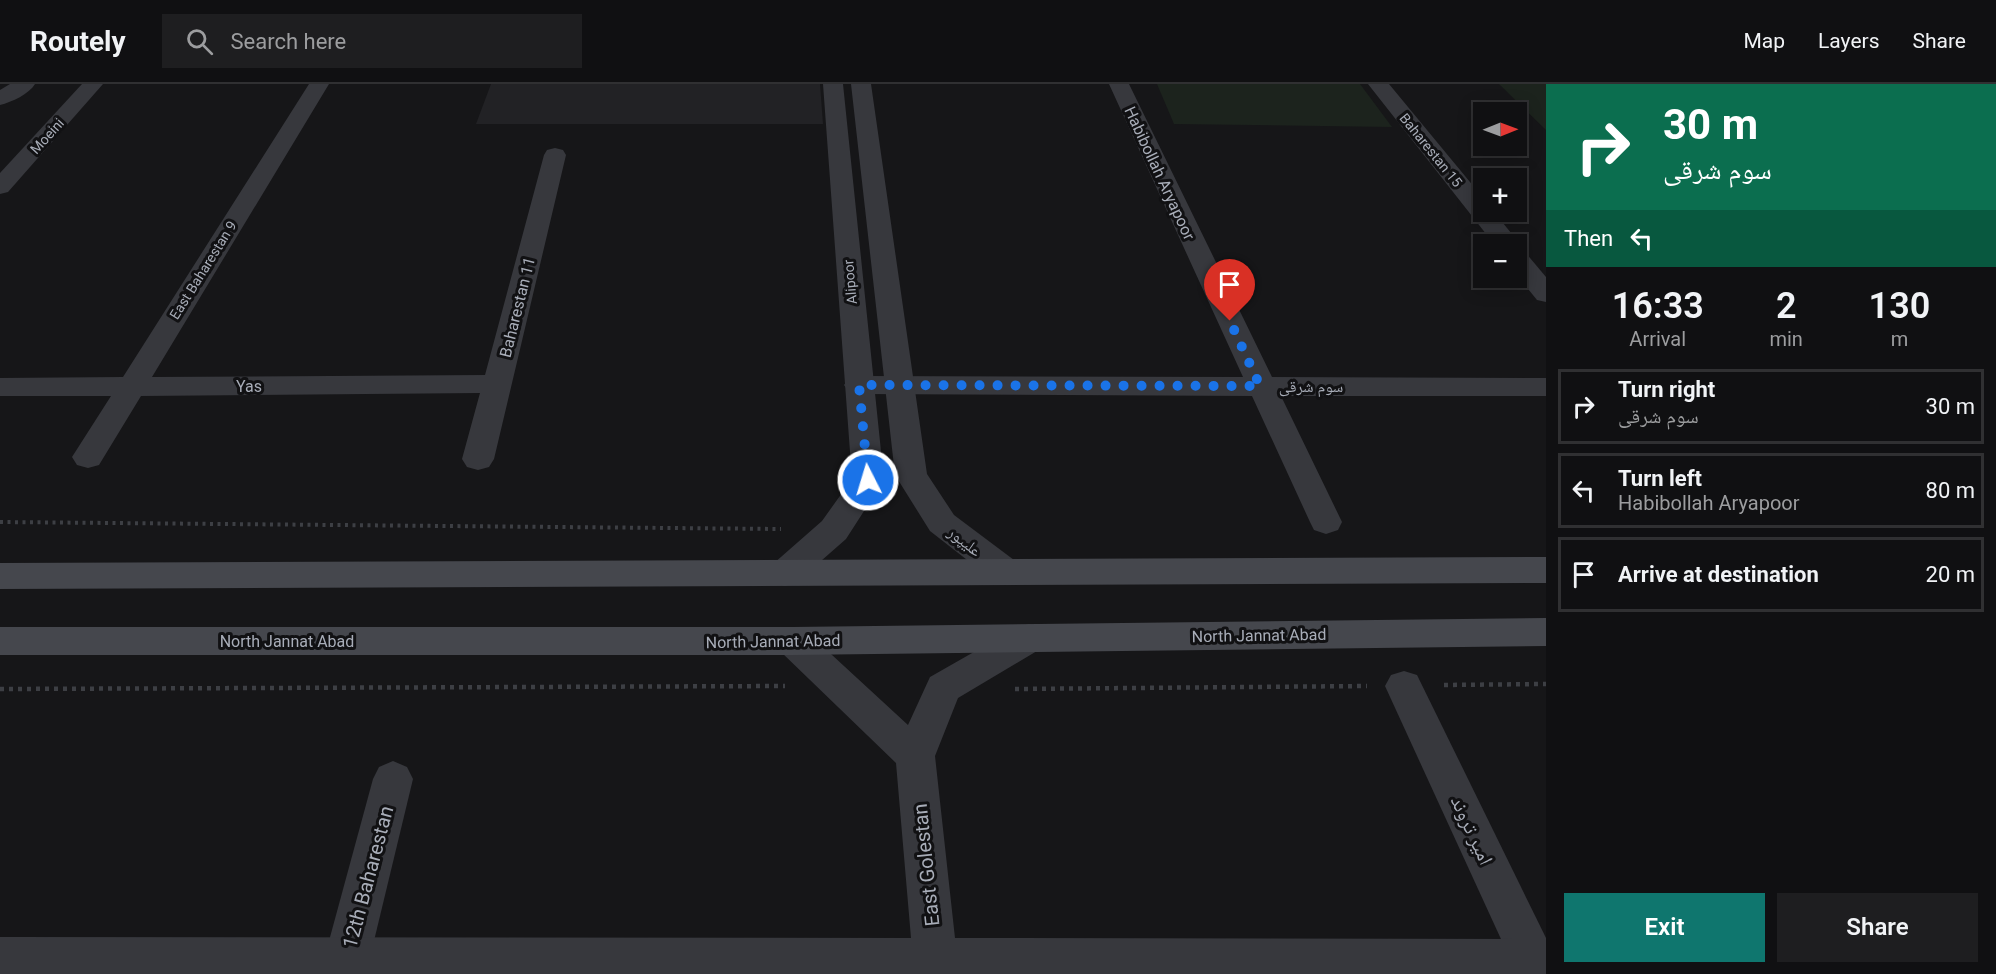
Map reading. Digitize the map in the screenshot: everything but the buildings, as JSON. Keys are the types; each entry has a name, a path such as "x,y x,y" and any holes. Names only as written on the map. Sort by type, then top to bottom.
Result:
{"main road":[{"path":"0,576 1546,570"},
{"name":"North Jannat Abad","path":"0,641 793,641 1546,632"}],"street":[{"path":"0,99 25,84"},
{"name":"Moeini","path":"0,188 93,84"},
{"name":"East Baharestan 9","path":"88,457 319,84"},
{"name":"Alipoor","path":"833,84 859,385"},
{"path":"861,84 899,385"},
{"name":"Habibollah Aryapoor","path":"1119,84 1326,522"},
{"name":"Baharestan 15","path":"1378,84 1498,234"},
{"name":"Baharestan 11","path":"478,459 555,155"},
{"path":"1527,271 1546,294"},
{"name":"Yas","path":"0,387 497,384"},
{"path":"785,573 834,530 868,480 859,385"},
{"name":"سوم شرقی","path":"859,385 1546,387"},
{"name":"علیپور","path":"899,385 911,475 942,523 1006,572"},
{"name":"East Golestan","path":"937,967 915,756 943,688 1029,638"},
{"path":"793,641 915,756"},
{"name":"امیر تروند","path":"1404,686 1540,965"},
{"name":"12th Baharestan","path":"345,966 393,779"},
{"path":"0,959 345,966 1540,965"}],"path":[{"path":"0,522 788,530"},
{"path":"1013,689 1546,684"},
{"path":"0,689 788,686"}],"shaded area":[{"path":"491,84 820,84 823,124 476,124"},
{"path":"1157,84 1360,84 1392,127 1174,124"},
{"path":"1499,84 1546,84 1546,130 1527,111 1527,102 1517,102"}],"route":[{"path":"868,480 859,385 1260,386 1230,321"}]}
